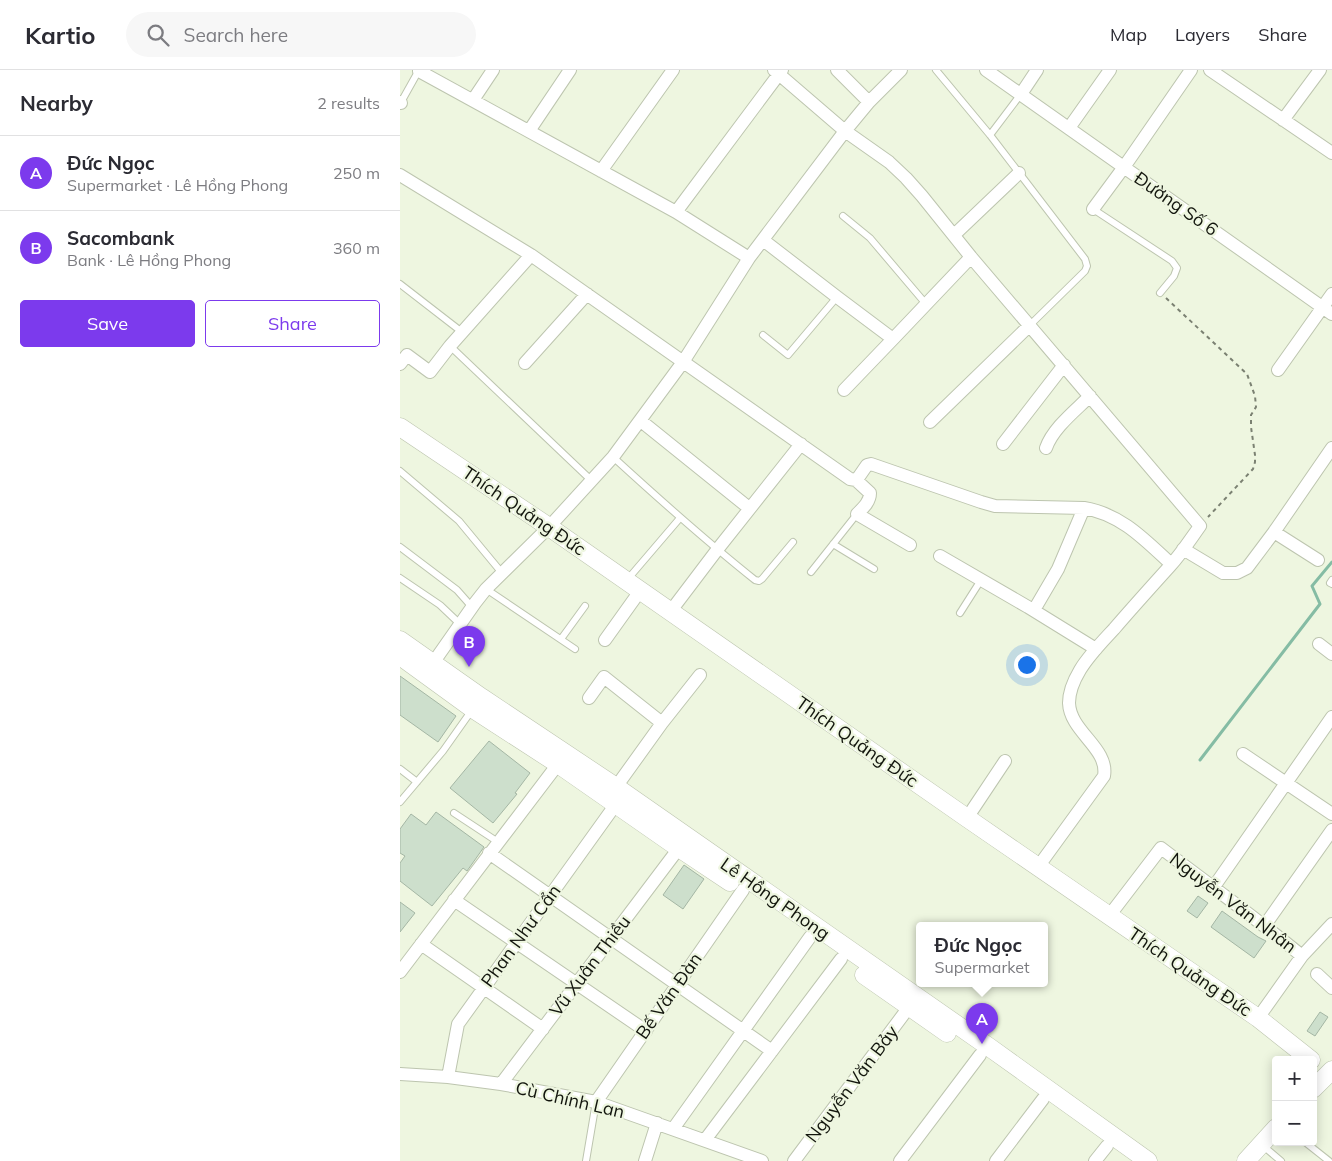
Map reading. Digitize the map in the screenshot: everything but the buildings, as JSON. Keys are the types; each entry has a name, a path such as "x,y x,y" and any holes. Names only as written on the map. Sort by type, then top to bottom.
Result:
{"main road":[{"name":"Thích Quảng Đức","path":"400,427 1258,1018 1306,1056"},
{"name":"Lê Hồng Phong","path":"400,640 433,663 477,703 558,764 616,796 679,848 746,886 840,959 1108,1146 1128,1156 1148,1161"},
{"name":"Lê Hồng Phong","path":"400,656 477,703 746,886 981,1042 1128,1156"},
{"name":"Thích Quảng Đức","path":"1317,1064 1331,1073"},
{"path":"1317,1085 1331,1073"},
{"path":"1246,1161 1272,1132"}],"street":[{"path":"418,70 676,212 749,258"},
{"path":"472,100 493,70"},
{"path":"529,131 570,70"},
{"path":"601,171 673,70"},
{"path":"837,70 869,102"},
{"path":"433,663 486,589 549,528 613,457 683,362 749,258 845,130 869,102 901,70"},
{"name":"Đường Số 6","path":"986,70 1327,311"},
{"path":"1021,94 1037,70"},
{"path":"1069,128 1110,70"},
{"path":"1093,209 1192,70"},
{"path":"1210,70 1332,153"},
{"path":"1283,120 1320,70"},
{"path":"676,212 778,71 845,130 889,162 906,178 1200,526 1171,564 1096,649 1073,682 1069,704 1071,714 1075,723 1101,757 1105,769 1104,776 1038,867"},
{"path":"954,235 1020,173"},
{"path":"400,175 531,255 850,479 856,480 870,493 866,504 857,514 910,545"},
{"path":"763,240 893,339"},
{"path":"400,364 407,355 430,372 462,332 531,255"},
{"path":"844,390 971,257"},
{"path":"525,363 587,294"},
{"path":"1278,370 1327,311 1332,294"},
{"path":"930,422 1030,325"},
{"path":"1003,444 1064,365"},
{"path":"1046,448 1049,439 1090,396"},
{"path":"641,421 749,508"},
{"path":"670,612 749,508 802,444"},
{"path":"1183,549 1223,573 1236,573 1247,568 1332,448"},
{"path":"856,480 866,465 871,464 995,506 1084,508 1096,510 1133,529 1171,564"},
{"path":"1034,610 1058,569 1084,508"},
{"path":"1274,532 1318,560"},
{"path":"940,556 1034,610 1096,649"},
{"path":"605,640 633,586"},
{"path":"1319,644 1332,654"},
{"name":"Phan Như Cẩn","path":"448,1077 458,1024 550,896 662,723 700,675"},
{"path":"589,698 604,677 662,723"},
{"path":"1212,888 1332,717"},
{"path":"1243,754 1332,814"},
{"path":"967,818 1005,761"},
{"path":"400,972 558,764"},
{"path":"1265,925 1332,830"},
{"name":"Vũ Xuân Thiều","path":"501,1084 679,848"},
{"name":"Nguyễn Văn Nhân","path":"1109,916 1160,848 1212,888 1265,925 1302,956"},
{"path":"489,854 772,1050"},
{"name":"Bế Văn Đàn","path":"596,1102 746,886"},
{"path":"454,900 646,1031"},
{"path":"1258,1018 1302,956 1332,924"},
{"path":"673,1129 810,937"},
{"path":"421,944 543,1029"},
{"path":"705,1140 840,959"},
{"path":"1317,974 1332,988"},
{"name":"Nguyễn Văn Bảy","path":"794,1161 909,1007"},
{"path":"900,1161 980,1055"},
{"name":"Cù Chính Lan","path":"400,1074 448,1077 501,1084 596,1102 762,1161"},
{"path":"996,1161 1043,1099"},
{"path":"645,1161 657,1124"},
{"path":"1095,1161 1108,1146"}],"lane":[{"path":"400,103 418,70"},
{"path":"936,70 1020,173 1085,259 1087,266 1085,272 1030,325"},
{"path":"990,135 1021,94"},
{"path":"1093,209 1172,261 1177,268 1174,276 1160,293"},
{"path":"843,216 870,238 926,304"},
{"path":"400,284 462,332"},
{"path":"763,335 788,355 837,298"},
{"path":"450,346 592,481"},
{"path":"613,457 680,518 755,580 759,581 762,579 793,542"},
{"path":"400,472 459,521 502,574"},
{"path":"811,572 857,514"},
{"path":"633,586 680,518"},
{"path":"833,544 874,568"},
{"path":"400,547 457,590 472,607"},
{"path":"400,578 440,605 460,624"},
{"path":"960,613 981,580"},
{"path":"486,589 575,649"},
{"path":"561,639 585,606"},
{"path":"400,802 443,751 477,703"},
{"path":"400,769 417,782"},
{"path":"454,813 498,842"},
{"path":"586,1161 596,1102"},
{"path":"1261,1144 1281,1161"},
{"path":"1310,1146 1329,1161"}],"path":[{"path":"1160,293 1247,374 1255,396 1256,406 1251,415 1255,455 1253,469 1200,526"}],"waterway":[{"path":"1200,760 1320,604 1312,586 1332,562"}],"place":[{"name":"Sacombank","path":"469,667"},
{"name":"Đức Ngọc","path":"982,1044"}]}
